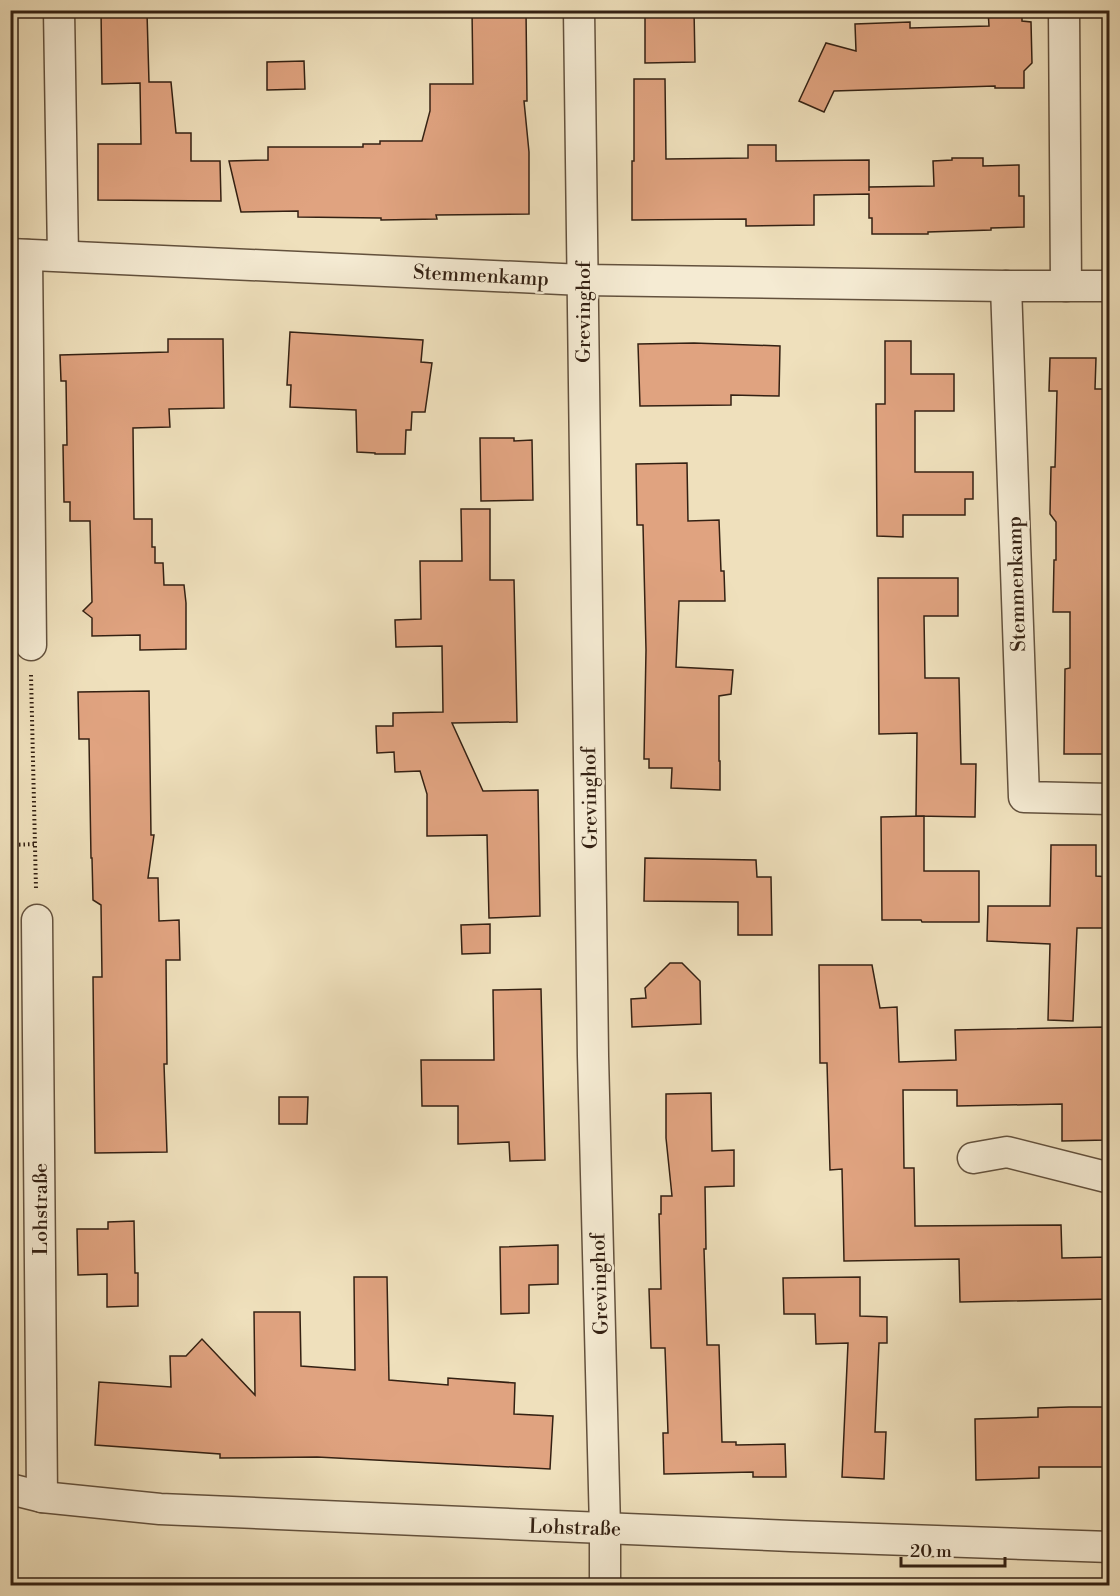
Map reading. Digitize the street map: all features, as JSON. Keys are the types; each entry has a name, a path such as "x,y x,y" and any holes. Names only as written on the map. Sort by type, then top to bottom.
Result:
{"street":[{"path":"59,10 63,256"},
{"name":"Grevinghof","path":"579,10 593,1056 605,1586"},
{"path":"1064,10 1066,286"},
{"name":"Stemmenkamp","path":"31,645 19,254 583,280 1110,286"},
{"name":"Stemmenkamp","path":"1006,286 1024,796 1110,799"},
{"name":"Lohstraße","path":"37,920 42,1497"},
{"path":"973,1158 1007,1152 1110,1178"},
{"name":"Lohstraße","path":"10,1489 42,1497 160,1509 1110,1547"}],"path":[{"path":"31,645 37,920"},
{"path":"10,845 35,844"}],"building":[{"path":"101,10 141,10 141,14 147,13 149,82 171,82 176,133 191,133 191,161 220,161 221,201 98,200 98,144 141,144 140,83 102,84"},
{"path":"472,10 526,10 527,101 524,101 529,152 529,214 436,215 437,219 381,220 381,218 298,217 298,211 241,212 229,161 268,160 268,147 363,147 363,144 380,144 380,141 422,141 430,111 430,84 473,84"},
{"path":"645,10 694,10 695,62 645,63"},
{"path":"988,10 1022,10 1022,21 1031,22 1032,63 1024,71 1024,88 995,88 995,86 834,91 824,112 799,101 826,43 856,51 855,24 910,22 910,28 989,26"},
{"path":"304,61 305,89 267,90 267,62"},
{"path":"634,79 665,79 666,159 748,158 748,145 776,145 776,161 869,160 869,187 934,186 933,161 952,160 952,158 983,158 983,166 1019,165 1019,196 1024,196 1024,227 928,232 928,234 872,234 869,194 814,195 814,225 746,226 746,219 632,220"},
{"path":"290,332 423,340 421,362 432,363 425,412 412,412 411,430 406,430 405,454 357,452 356,410 290,407 291,385 287,385"},
{"path":"168,339 223,339 224,408 169,409 170,427 133,428 134,519 152,519 152,547 155,547 155,563 163,563 164,585 184,585 186,603 186,649 140,650 140,635 92,636 92,618 83,611 92,602 90,521 70,521 70,502 64,502 63,445 67,445 66,381 61,381 60,355 168,352"},
{"path":"885,341 911,341 911,374 954,374 954,411 915,411 915,472 973,472 973,499 965,499 965,515 903,515 903,537 877,536 876,404 885,404"},
{"path":"638,344 780,346 779,396 731,395 731,405 640,406"},
{"path":"1050,358 1096,358 1095,389 1110,389 1108,726 1110,726 1110,754 1064,754 1065,669 1070,668 1070,612 1053,612 1056,522 1050,514 1051,467 1055,467 1057,391 1049,391"},
{"path":"480,438 532,440 533,500 481,501"},
{"path":"687,463 688,521 719,520 725,601 679,601 676,667 733,670 731,694 719,696 720,790 671,788 672,768 649,768 649,759 644,759 646,650 643,525 637,525 636,464"},
{"path":"461,509 490,509 490,580 514,580 517,722 452,723 483,791 538,790 540,916 489,918 487,835 427,836 427,794 420,771 395,772 394,752 377,753 376,726 393,726 393,713 443,712 442,646 396,647 395,620 421,619 420,561 462,561"},
{"path":"878,578 958,578 958,616 924,616 925,678 959,678 961,764 976,764 975,817 916,816 917,733 879,734"},
{"path":"149,691 151,835 154,835 148,878 158,878 159,921 179,920 180,960 166,960 167,1064 164,1064 167,1152 95,1153 93,977 102,977 101,905 93,900 89,739 79,739 78,692"},
{"path":"924,816 924,871 979,871 979,922 882,920 881,817"},
{"path":"1051,845 1096,845 1096,876 1110,877 1110,928 1077,928 1073,1021 1048,1020 1050,944 987,941 988,906 1050,906"},
{"path":"645,858 756,860 757,877 771,877 772,935 738,935 738,902 644,901"},
{"path":"490,924 490,953 462,954 461,925"},
{"path":"670,963 682,963 700,981 701,1024 632,1027 631,999 646,998 645,988"},
{"path":"819,965 872,965 880,1008 897,1007 899,1062 956,1060 955,1030 1105,1027 1105,1037 1110,1037 1110,1091 1105,1091 1106,1140 1062,1141 1062,1104 957,1106 957,1090 903,1090 904,1168 914,1168 915,1226 1061,1225 1062,1258 1110,1257 1110,1299 960,1302 959,1259 844,1261 842,1169 830,1170 827,1063 820,1063"},
{"path":"541,989 545,1160 510,1161 509,1142 458,1144 458,1106 422,1106 421,1060 494,1060 493,990"},
{"path":"711,1093 712,1151 734,1150 734,1186 705,1187 707,1345 719,1345 722,1442 736,1442 736,1445 785,1444 786,1477 753,1477 753,1472 664,1474 663,1433 668,1433 665,1348 651,1348 649,1289 661,1289 659,1214 661,1214 661,1196 672,1196 666,1138 666,1094"},
{"path":"279,1097 308,1097 307,1124 279,1124"},
{"path":"134,1221 138,1306 107,1307 107,1274 78,1275 77,1229 108,1229 108,1222"},
{"path":"558,1245 558,1284 529,1285 529,1313 501,1314 500,1247"},
{"path":"354,1277 387,1277 389,1380 448,1385 448,1378 515,1383 514,1414 553,1416 550,1469 317,1457 220,1458 220,1454 95,1445 99,1382 171,1387 170,1356 186,1356 202,1339 255,1395 254,1312 300,1312 301,1366 355,1370"},
{"path":"860,1277 860,1316 887,1317 887,1343 879,1343 875,1432 886,1432 884,1479 842,1477 848,1343 816,1344 815,1314 784,1314 783,1278"},
{"path":"1110,1407 1110,1467 1039,1467 1039,1478 976,1480 975,1419 1038,1417 1038,1408"}]}
